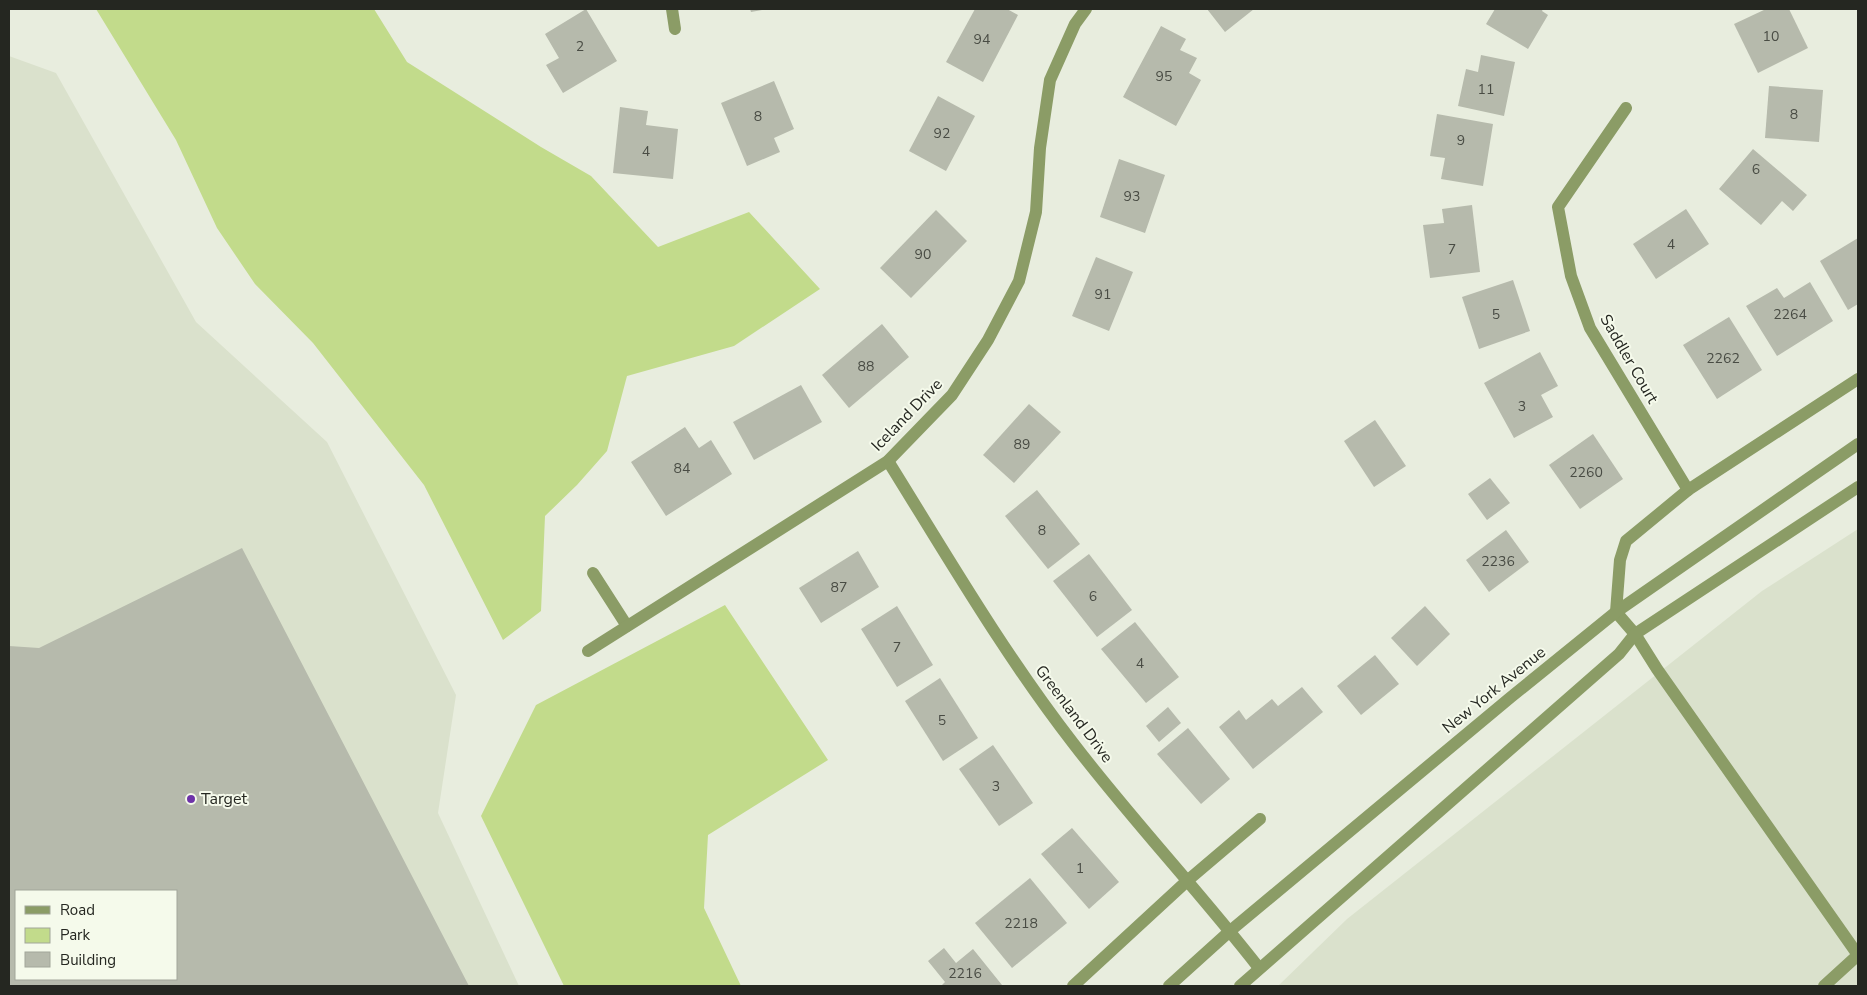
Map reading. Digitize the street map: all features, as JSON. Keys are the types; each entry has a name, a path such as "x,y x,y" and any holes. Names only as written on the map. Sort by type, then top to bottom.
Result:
{"street":[{"path":"672,9 675,28"},
{"name":"Iceland Drive","path":"588,651 888,461 952,395 988,340 1019,281 1036,212 1040,148 1050,80 1075,24 1086,9"},
{"name":"Saddler Court","path":"1626,108 1558,207 1571,276 1590,328 1688,490"},
{"path":"1824,986 1858,955 1656,669 1635,634 1616,612 1620,560 1626,541 1688,490 1858,379"},
{"name":"New York Avenue","path":"1169,986 1230,931 1616,612 1858,444"},
{"name":"Greenland Drive","path":"888,461 1027,680 1079,750 1153,842 1260,968"},
{"path":"1240,986 1618,654 1635,634 1858,487"},
{"path":"593,573 626,626"},
{"path":"1073,986 1187,881 1260,818"}],"shaded area":[{"path":"9,56 56,73 196,322 327,442 456,695 438,813 519,986 9,986"},
{"path":"1858,529 1858,986 1278,986 1347,919 1762,591"}],"green space":[{"path":"96,9 374,9 407,62 541,147 591,176 658,247 749,212 820,289 734,346 627,376 607,451 577,485 545,516 541,611 503,640 424,485 313,343 255,284 217,228 176,140"},
{"path":"725,605 828,760 708,835 704,908 741,986 564,986 481,816 536,705"}],"building":[{"path":"586,9 617,61 563,93 546,65 559,58 545,34"},
{"path":"750,9 762,9 762,10 751,12"},
{"path":"975,9 1007,9 1018,15 983,82 946,62"},
{"path":"1207,9 1254,9 1225,32"},
{"path":"1495,9 1543,9 1542,11 1548,15 1528,49 1486,24"},
{"path":"1766,9 1789,9 1808,48 1758,73 1734,24"},
{"path":"1161,26 1186,39 1180,50 1197,58 1189,73 1201,80 1176,126 1123,97"},
{"path":"1481,55 1515,62 1504,116 1458,106 1466,69 1478,72"},
{"path":"774,81 794,129 774,138 780,152 747,166 721,103"},
{"path":"1769,86 1823,90 1819,142 1765,138"},
{"path":"938,96 975,116 946,171 909,151"},
{"path":"620,107 648,111 646,125 678,129 673,179 613,173"},
{"path":"1437,114 1493,124 1483,186 1441,179 1445,158 1430,156"},
{"path":"1753,149 1807,195 1793,211 1782,201 1761,225 1719,189"},
{"path":"1119,159 1165,175 1145,233 1100,217"},
{"path":"1472,205 1480,272 1430,278 1423,225 1444,223 1442,209"},
{"path":"1686,209 1709,244 1656,279 1633,244"},
{"path":"936,210 967,241 911,298 880,268"},
{"path":"1858,238 1858,304 1848,310 1820,261"},
{"path":"1096,257 1133,272 1109,331 1072,316"},
{"path":"1513,280 1530,331 1479,349 1462,297"},
{"path":"1810,282 1833,321 1777,356 1746,306 1777,288 1784,298"},
{"path":"1729,317 1762,370 1717,399 1683,345"},
{"path":"882,324 909,357 849,408 822,375"},
{"path":"1540,352 1558,386 1541,395 1553,417 1514,438 1484,383"},
{"path":"801,385 822,422 754,460 733,422"},
{"path":"1029,404 1061,432 1014,483 983,455"},
{"path":"1375,420 1406,466 1374,487 1344,441"},
{"path":"685,427 699,448 711,440 732,474 666,516 631,462"},
{"path":"1593,434 1623,479 1580,509 1549,465"},
{"path":"1490,478 1510,503 1487,520 1468,494"},
{"path":"1037,490 1080,544 1048,569 1005,516"},
{"path":"1506,530 1529,562 1489,592 1466,560"},
{"name":"Target","path":"242,548 469,986 9,986 9,646 39,648"},
{"path":"858,551 879,587 821,623 799,588"},
{"path":"1089,554 1132,610 1097,637 1053,581"},
{"path":"897,606 933,665 897,687 861,629"},
{"path":"1425,606 1450,634 1417,666 1391,638"},
{"path":"1135,622 1179,677 1146,703 1101,649"},
{"path":"1375,655 1399,684 1361,715 1337,686"},
{"path":"940,678 978,738 943,761 905,701"},
{"path":"1302,687 1323,712 1253,769 1219,727 1239,710 1246,720 1272,699 1278,706"},
{"path":"1168,707 1181,723 1159,742 1146,726"},
{"path":"1188,728 1230,779 1201,804 1157,754"},
{"path":"993,745 1033,803 999,826 959,769"},
{"path":"1072,828 1119,882 1089,909 1041,854"},
{"path":"1030,878 1067,923 1012,968 975,923"},
{"path":"944,948 956,963 973,949 1002,985 941,986 945,982 928,961"}],"place":[{"name":"Target","path":"191,799"}]}
